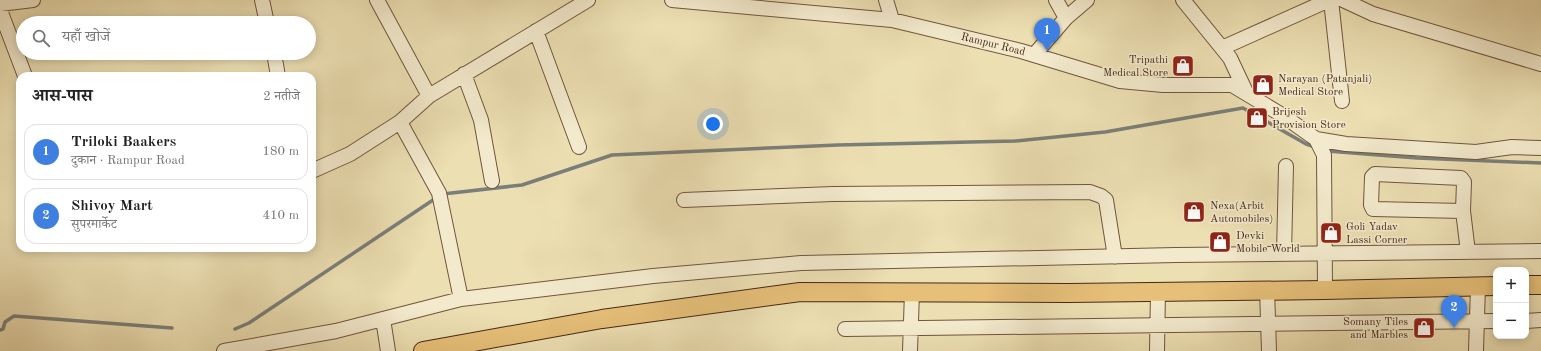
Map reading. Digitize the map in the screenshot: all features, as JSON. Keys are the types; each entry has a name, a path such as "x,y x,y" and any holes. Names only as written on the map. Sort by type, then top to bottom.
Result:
{"main road":[{"path":"1529,285 1541,285"},
{"path":"423,351 602,319 800,292 1158,291 1267,289 1325,290 1493,286"}],"street":[{"path":"0,4 32,0"},
{"path":"262,0 265,16"},
{"path":"377,0 429,96"},
{"path":"316,169 350,154 400,122 429,96 588,0"},
{"name":"Rampur Road","path":"672,0 892,20 1034,55 1120,81 1163,85 1232,85 1246,92 1320,146"},
{"path":"886,0 892,20"},
{"path":"1056,0 1066,18"},
{"path":"1034,55 1066,18 1087,0"},
{"path":"1183,0 1230,58 1246,92"},
{"path":"1222,48 1330,0 1342,101"},
{"path":"1342,0 1380,16 1541,64"},
{"path":"0,10 16,52"},
{"path":"536,31 579,146"},
{"path":"19,60 23,72"},
{"path":"275,60 277,72"},
{"path":"464,74 481,120 492,181"},
{"path":"400,122 440,198 461,299"},
{"path":"1325,290 1320,146 1346,144 1476,152 1512,147 1541,148"},
{"path":"1284,254 1286,166"},
{"path":"1463,211 1373,208 1371,205 1372,177 1375,174 1461,178 1464,182 1463,211 1468,252"},
{"path":"684,200 834,194 1090,192 1101,196 1106,200 1115,257"},
{"path":"224,351 336,332 461,299 652,276 801,263 1541,251"},
{"path":"1476,351 1478,286"},
{"path":"1267,289 1269,351"},
{"path":"1157,351 1158,291"},
{"path":"910,351 912,292"},
{"path":"383,319 388,351"},
{"path":"1529,321 1541,320"},
{"path":"845,329 1493,321"}],"waterway":[{"path":"443,194 522,185 612,155 838,145 1015,141 1105,132 1243,108 1306,144 1315,147"},
{"path":"1327,151 1417,158 1541,163"},
{"path":"235,329 249,323 436,198"},
{"path":"0,330 3,329 5,322 14,316 172,328"}],"place":[{"name":"Triloki Baakers","path":"1047,51"},
{"name":"Tripathi Medical Store","path":"1183,66"},
{"name":"Narayan (Patanjali) Medical Store","path":"1263,85"},
{"name":"Brijesh Provision Store","path":"1257,118"},
{"name":"Nexa(Arbit Automobiles)","path":"1194,212"},
{"name":"Goli Yadav Lassi Corner","path":"1331,233"},
{"name":"Devki Mobile World","path":"1220,242"},
{"name":"Somany Tiles and Marbles","path":"1424,328"},
{"name":"Shivoy Mart","path":"1454,328"}]}
